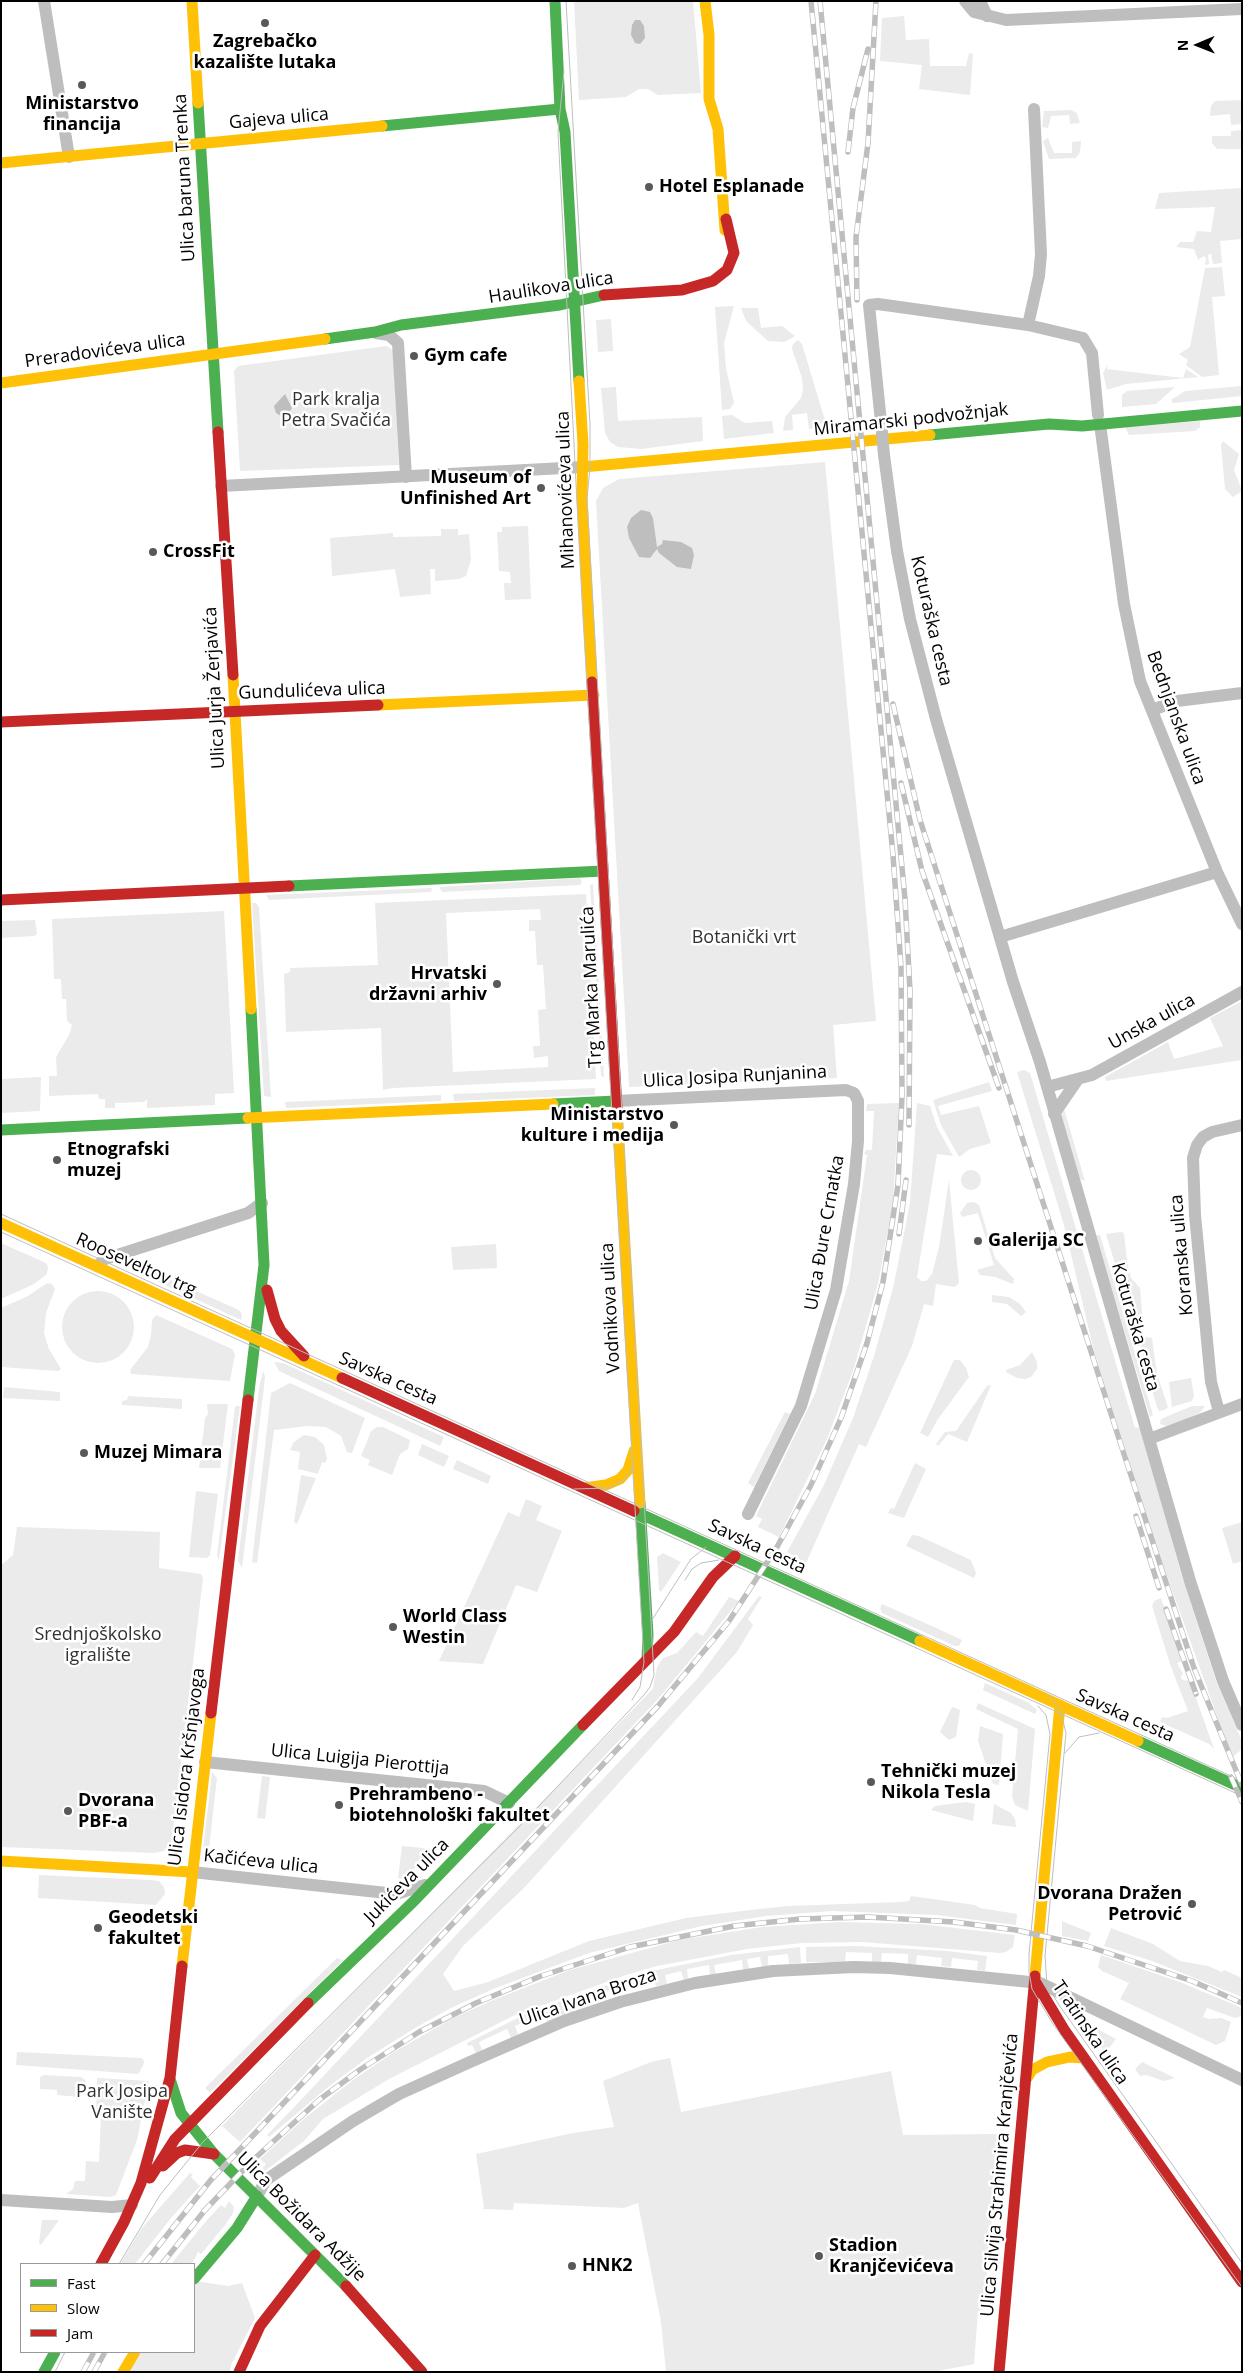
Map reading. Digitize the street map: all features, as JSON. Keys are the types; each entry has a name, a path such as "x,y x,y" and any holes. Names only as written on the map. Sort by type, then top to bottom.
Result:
{"street":[{"path":"44,1 69,157"},
{"name":"Ulica baruna Trenka","path":"192,1 221,486"},
{"name":"Mihanovićeva ulica","path":"555,1 560,109 565,132 603,871"},
{"path":"691,286 717,262 724,243 726,219 718,129 709,99 709,35 706,1"},
{"path":"965,1 969,9 987,16 1006,20 1242,9"},
{"path":"980,1 987,16"},
{"name":"Gajeva ulica","path":"1,163 560,109"},
{"path":"1028,325 1039,276 1041,254 1034,109"},
{"name":"Haulikova ulica","path":"375,332 390,327 560,305 598,295 675,291 707,284 727,270 732,261 733,245 726,219"},
{"name":"Koturaška cesta","path":"1028,325 889,304 869,305 884,455 897,551 910,619 936,719 1047,1087 1211,1646 1242,1725"},
{"path":"406,477 398,342 405,330 415,325"},
{"name":"Bednjanska ulica","path":"1028,325 1077,336 1088,343 1092,353 1124,604 1140,681 1217,872 1242,924"},
{"path":"375,332 389,335 398,342"},
{"name":"Preradovićeva ulica","path":"1,383 375,332"},
{"path":"1099,419 1242,401"},
{"path":"1099,419 1242,412"},
{"name":"Miramarski podvožnjak","path":"583,467 1049,424 1063,419 1099,419"},
{"path":"221,486 583,467"},
{"name":"Ulica Jurja Žerjavića","path":"221,486 262,1202 264,1271"},
{"path":"1152,710 1177,701 1242,693"},
{"name":"Gundulićeva ulica","path":"1,722 594,695"},
{"path":"1,900 603,871"},
{"name":"Trg Marka Marulića","path":"603,871 616,1101"},
{"path":"1000,936 1217,872"},
{"name":"Unska ulica","path":"1047,1087 1092,1074 1242,992"},
{"path":"1054,1114 1078,1079"},
{"name":"Ulica Josipa Runjanina","path":"616,1101 836,1090 846,1090 854,1093"},
{"name":"Ulica Đure Crnatka","path":"748,1514 801,1406 836,1290 852,1201 858,1150 859,1109 854,1093"},
{"path":"1,1130 616,1101"},
{"name":"Vodnikova ulica","path":"616,1101 640,1514"},
{"name":"Koranska ulica","path":"1219,1412 1211,1382 1195,1215 1193,1158 1197,1144 1203,1137 1212,1132 1242,1126"},
{"path":"97,1266 105,1259 248,1213 262,1202"},
{"name":"Rooseveltov trg","path":"1,1223 257,1339"},
{"path":"264,1271 275,1319 286,1337 312,1364"},
{"name":"Ulica Isidora Kršnjavoga","path":"134,2201 150,2157 170,2078 192,1872 264,1271"},
{"name":"Savska cesta","path":"257,1339 1060,1706 1240,1786"},
{"path":"1149,1438 1242,1404"},
{"path":"584,1488 613,1482 625,1475 632,1461 636,1440"},
{"path":"640,1514 648,1634 647,1659"},
{"name":"Jukićeva ulica","path":"154,2172 165,2153 189,2124 509,1804 679,1626 713,1577 735,1556"},
{"name":"Tratinska ulica","path":"1060,1706 1035,1982 1050,2009 1242,2282"},
{"name":"Ulica Luigija Pierottija","path":"205,1762 484,1791 509,1804"},
{"name":"Kačićeva ulica","path":"1,1861 192,1872 396,1894 418,1889 429,1883"},
{"path":"395,1917 401,1903 396,1894"},
{"name":"Ulica Ivana Broza","path":"256,2196 266,2180 348,2124 388,2100 556,2025 620,2002 695,1983 799,1969 890,1968 1035,1982 1071,1996 1242,2080"},
{"name":"Ulica Silvija Strahimira Kranjčevića","path":"999,2372 1035,1982"},
{"path":"1026,2078 1032,2070 1047,2062 1070,2057 1084,2058"},
{"name":"Ulica Božidara Adžije","path":"170,2078 176,2101 189,2124 214,2154 395,2339 422,2372"},
{"path":"102,2263 134,2201 154,2172 181,2151 196,2150 214,2154"},
{"path":"195,2279 237,2228 256,2196"},
{"path":"1,2200 112,2207 134,2201"},
{"path":"239,2372 260,2326 315,2256"},
{"path":"44,2372 54,2353"},
{"path":"123,2372 134,2353"}],"green space":[{"path":"574,1 693,1 701,93 658,95 648,89 639,89 626,97 579,100"},
{"path":"904,16 906,40 929,39 930,66 966,66 969,53 973,54 970,95 919,89 922,65 880,61 882,18"},
{"path":"1242,100 1242,124 1231,125 1230,114 1210,116 1211,106 1215,101"},
{"path":"1071,110 1077,113 1080,123 1070,124 1069,115 1051,116 1048,128 1042,127 1044,111"},
{"path":"1242,130 1242,149 1217,149 1212,143 1212,136 1231,136 1231,131"},
{"path":"1048,138 1054,153 1072,153 1072,142 1081,141 1080,152 1076,158 1049,159 1043,141"},
{"path":"1242,188 1242,239 1220,241 1222,263 1213,264 1211,254 1208,255 1209,264 1205,265 1206,258 1204,256 1198,260 1194,249 1176,247 1180,242 1193,242 1197,231 1211,232 1215,207 1155,209 1159,193"},
{"path":"1222,267 1225,296 1212,297 1219,375 1202,377 1186,365 1188,360 1179,354 1190,347 1205,268"},
{"path":"734,306 724,343 726,368 734,403 730,409 722,410 715,307"},
{"path":"741,308 758,308 761,328 782,326 795,336 784,342 768,341 746,321"},
{"path":"611,319 613,351 598,352 596,320"},
{"path":"798,340 802,344 827,427 809,429 807,413 792,415 793,430 783,431 785,417 801,398 803,390 802,378 792,349 793,344"},
{"name":"Park kralja Petra Svačića","path":"386,346 393,350 399,465 240,471 234,371 238,366"},
{"path":"1108,364 1107,369 1183,378 1186,369 1198,377 1126,384 1107,390 1103,373"},
{"path":"1242,386 1242,396 1173,403 1171,400 1185,391"},
{"path":"616,387 618,421 702,417 703,441 641,449 618,447 610,442 605,433 601,388"},
{"path":"1175,387 1156,404 1122,407 1122,395 1127,391"},
{"path":"732,415 745,423 772,421 774,433 724,439 722,416"},
{"path":"1200,421 1200,427 1195,431 1129,435 1125,427"},
{"path":"1223,441 1239,454 1234,470 1242,491 1233,497 1225,489 1221,445"},
{"name":"Botanički vrt","path":"825,462 876,1021 833,1025 837,1078 629,1087 596,501 603,488 619,479"},
{"path":"528,526 531,599 505,600 504,583 511,583 510,572 499,571 497,532 502,532 502,527"},
{"path":"441,529 458,529 458,535 469,534 471,560 466,576 459,579 435,581 435,569 430,569 431,594 400,597 395,569 332,576 330,538 393,533 393,537 441,536"},
{"path":"580,878 582,882 580,885 442,892 439,887"},
{"path":"593,884 604,1077 601,1076 590,885"},
{"path":"432,888 431,892 269,900 266,895"},
{"path":"586,894 596,1079 383,1090 381,1028 286,1032 284,974 290,972 290,968 378,965 375,903","holes":["540,909 541,920 529,920 529,931 535,931 537,965 543,965 546,1009 538,1010 540,1046 533,1046 534,1058 548,1056 548,1067 453,1072 446,913"]},
{"path":"252,903 256,903 259,907 271,1097 264,1096"},
{"path":"224,911 234,1093 215,1094 215,1105 147,1108 147,1099 144,1102 115,1103 115,1108 105,1108 105,1099 99,1099 98,1094 49,1096 49,1076 57,1076 56,1057 69,1035 72,1025 67,1021 66,999 62,999 61,979 54,979 52,919"},
{"path":"35,920 37,934 34,936 1,938 1,921"},
{"path":"1242,1001 1242,1060 1106,1081 1105,1077 1168,1042 1174,1059 1223,1046 1210,1018"},
{"path":"1024,1070 1030,1073 1135,1428 1141,1427 1180,1570 1216,1681 1242,1741 1242,1749 1234,1756 1230,1752 1158,1551 1094,1351 1064,1225 1017,1072"},
{"path":"41,1077 40,1111 1,1113 1,1079"},
{"path":"989,1082 992,1091 938,1106 941,1115 979,1106 991,1143 970,1149 959,1157 941,1125 933,1100"},
{"path":"595,1088 595,1095 454,1101 453,1094"},
{"path":"441,1095 441,1101 286,1108 285,1102"},
{"path":"899,1103 893,1202 878,1284 853,1371 827,1439 779,1537 758,1527 762,1519 756,1516 815,1394 849,1281 867,1155 864,1154 866,1150 872,1150 874,1111 866,1111 867,1104"},
{"path":"917,1103 930,1106 937,1127 953,1156 937,1154 917,1277 921,1281 926,1281 932,1274 939,1247 949,1180 959,1283 955,1287 936,1284 933,1306 924,1304 912,1346 866,1447 859,1444 806,1563 787,1552 823,1487 853,1418 874,1356 893,1288 910,1203"},
{"path":"1064,1109 1085,1181 1080,1179 1062,1115"},
{"path":"971,1170 978,1173 981,1180 978,1187 971,1190 964,1187 961,1180 964,1173"},
{"path":"974,1202 979,1205 995,1258 1014,1279 1013,1284 995,1277 980,1275 977,1270 994,1265 978,1213 962,1217 960,1213 967,1203"},
{"path":"1124,1233 1131,1278 1140,1288 1143,1325 1135,1330 1106,1234"},
{"path":"1096,1235 1100,1235 1153,1415 1150,1417"},
{"path":"1,1243 46,1263 48,1267 47,1274 34,1284 1,1299"},
{"path":"496,1244 497,1268 453,1270 451,1247"},
{"path":"146,1269 239,1310 242,1314 241,1320 141,1274"},
{"path":"47,1283 52,1284 55,1289 46,1313 44,1333 49,1349 61,1369 58,1371 1,1367 1,1308 28,1296"},
{"path":"98,1291 118,1297 128,1307 134,1327 128,1347 118,1357 98,1363 78,1357 68,1347 62,1327 68,1307 78,1297"},
{"path":"992,1295 1009,1297 1020,1304 1026,1312 1021,1316 1007,1304 992,1302"},
{"path":"156,1315 232,1349 235,1354 230,1381 131,1374 130,1370 148,1347 152,1320"},
{"path":"1147,1337 1152,1338 1157,1374 1168,1407 1165,1410 1159,1411 1157,1407 1139,1340"},
{"path":"1032,1352 1037,1362 1037,1369 1031,1377 1025,1379 1017,1378 1006,1372 1006,1370 1020,1365"},
{"path":"954,1360 960,1360 966,1368 969,1377 938,1419 928,1437 920,1433"},
{"path":"274,1362 283,1363 444,1437 440,1446 279,1371"},
{"path":"263,1371 265,1376 264,1387 242,1568 238,1561 259,1388"},
{"path":"1191,1378 1194,1396 1192,1401 1172,1407 1169,1382"},
{"path":"290,1383 365,1418 352,1453 347,1452 341,1436 326,1427 307,1426 274,1430 257,1563 252,1562 271,1393"},
{"path":"991,1385 967,1442 948,1434 938,1446 936,1444 945,1432 956,1431 987,1386"},
{"path":"4,1387 60,1392 60,1401 3,1398"},
{"path":"128,1396 182,1399 182,1409 122,1405 122,1401 127,1400"},
{"path":"207,1404 228,1404 220,1468 199,1468 205,1418 208,1414"},
{"path":"240,1406 219,1560 217,1556 235,1407"},
{"path":"1192,1406 1205,1406 1201,1412 1184,1421 1166,1426 1160,1424 1161,1419"},
{"path":"785,1412 790,1414 754,1487 748,1483"},
{"path":"377,1427 383,1427 410,1440 408,1449 400,1454 392,1475 368,1465 370,1460 361,1456 371,1431"},
{"path":"304,1435 315,1437 324,1445 327,1459 325,1463 322,1462 318,1474 298,1469 300,1452 290,1450 294,1442"},
{"path":"422,1444 449,1456 444,1467 418,1455"},
{"path":"457,1460 491,1476 488,1484 453,1469"},
{"path":"915,1463 926,1469 904,1518 888,1513 891,1508 894,1509"},
{"path":"301,1475 316,1478 297,1524 294,1522"},
{"path":"196,1491 218,1494 210,1555 207,1558 189,1557"},
{"path":"526,1499 542,1506 536,1520 562,1531 537,1592 516,1585 483,1664 439,1661 508,1512 519,1517"},
{"path":"1242,1522 1242,1561 1233,1564 1222,1528"},
{"name":"Srednjoškolsko igralište","path":"17,1527 160,1532 159,1568 201,1574 203,1578 172,1840 164,1851 154,1853 1,1847 1,1565 13,1555"},
{"path":"912,1535 919,1536 971,1560 976,1573 974,1578 906,1546"},
{"path":"663,1553 681,1562 661,1592 659,1590 657,1557"},
{"path":"759,1596 762,1597 748,1619 753,1625 737,1652 524,1888 463,1946 443,1974 454,1991 488,1982 589,1941 686,1918 750,1910 788,1906 900,1902 909,1901 911,1896 975,1905 980,1908 1017,1914 1016,1925 936,1915 832,1911 766,1916 702,1926 589,1953 493,1989 451,2008 415,2028 367,2058 328,2087 269,2137 267,2135 698,1678"},
{"path":"729,1597 739,1601 659,1698 240,2142 222,2126 647,1695 653,1688 657,1667 663,1658 677,1653 696,1632 703,1636"},
{"path":"1161,1598 1182,1661 1177,1663 1183,1674 1181,1676 1182,1680 1190,1681 1214,1749 1209,1744 1160,1722 1162,1717 1167,1718 1188,1711 1171,1667 1152,1606 1154,1601"},
{"path":"882,1604 962,1640 959,1646 955,1646 882,1613 880,1608"},
{"path":"985,1683 1029,1703 1037,1710 1035,1714 983,1690"},
{"path":"978,1703 1035,1729 1028,1811 1015,1805 1012,1796 1018,1729 976,1709"},
{"path":"952,1707 960,1710 956,1737 949,1740 940,1732"},
{"path":"980,1726 1003,1734 999,1785 993,1784 978,1741"},
{"path":"212,1772 217,1778 209,1849 206,1851 203,1850"},
{"path":"262,1776 270,1777 265,1819 257,1818"},
{"path":"966,1802 975,1804 973,1821 931,1810 935,1806"},
{"path":"994,1804 1011,1813 1015,1819 1016,1827 992,1824"},
{"path":"402,1846 433,1849 404,1879 398,1878"},
{"path":"39,1875 159,1881 164,1887 165,1894 156,1905 38,1898"},
{"path":"1062,1921 1091,1933 1088,1941 1062,1936"},
{"path":"839,1922 921,1924 1015,1935 1013,1947 1006,1952 1000,1953 862,1942 802,1943 747,1949 657,1966 626,1975 515,2015 389,2079 323,2119 304,2141 265,2171 261,2170 266,2164 260,2159 305,2118 353,2080 394,2052 451,2019 493,2000 570,1970 679,1940 762,1927"},
{"path":"1111,1928 1153,1944 1180,1961 1208,1966 1222,1972 1224,1970 1242,1978 1242,1997 1152,1961 1104,1946"},
{"path":"856,1946 947,1951 987,1956 985,1971 977,1970 978,1961 952,1958 951,1967 941,1966 942,1958 917,1955 916,1964 908,1964 908,1954 882,1953 881,1963 872,1962 872,1953 846,1952 845,1962 806,1962 806,1947"},
{"path":"800,1947 801,1963 789,1964 788,1954 768,1956 768,1966 762,1967 760,1957 747,1959 749,1969 743,1969 742,1960 714,1965 716,1974 710,1975 709,1965 687,1969 688,1979 684,1980 681,1971 665,1975 667,1984 656,1986 653,1978 585,1998 587,2006 580,2009 575,1996 652,1971 731,1955"},
{"path":"1101,1955 1180,1982 1242,2008 1242,2016 1235,2018 1207,2008 1203,2017 1209,2019 1221,2018 1231,2022 1225,2041 1216,2045 1120,1999 1129,1983 1102,1971 1098,1967"},
{"path":"337,1958 343,1960 210,2093 205,2088"},
{"path":"569,1998 575,2011 547,2022 544,2014 515,2026 518,2034 511,2038 507,2029 479,2042 482,2050 476,2053 472,2045 468,2046 467,2043 522,2016"},
{"path":"1088,2024 1116,2039 1105,2053 1086,2026"},
{"path":"17,2052 142,2058 144,2061 138,2074 16,2065"},
{"name":"Stadion Kranjčevićeva","path":"670,2058 681,2112 891,2071 903,2135 999,2134 984,2309 978,2311 974,2364 933,2372 666,2372 661,2322 638,2203 624,2208 514,2203 513,2210 482,2209 484,2208 476,2154 573,2133 614,2127 603,2081 651,2062"},
{"path":"1142,2062 1175,2078 1164,2081 1146,2075 1140,2076 1135,2069"},
{"path":"44,2075 81,2077 85,2080 90,2092 79,2091 79,2097 57,2095 57,2090 40,2089 40,2077"},
{"name":"Park Josipa Vanište","path":"97,2078 149,2081 137,2140 116,2195 111,2197 66,2194 73,2189 75,2181 85,2181 86,2161 99,2162 101,2114 96,2113"},
{"path":"190,2173 193,2174 191,2177 200,2186 171,2218 136,2263 121,2263 141,2229"},
{"path":"229,2201 234,2207 233,2213 201,2254 198,2252 192,2263 172,2263 221,2205 225,2208"},
{"path":"42,2220 59,2220 41,2245 39,2243"},
{"path":"195,2281 228,2286 242,2283 255,2318 231,2365 230,2372 128,2372 141,2353 195,2353"}],"shaded area":[{"path":"635,20 640,20 644,26 645,38 640,44 635,43 631,35 632,25"},
{"path":"285,394 292,408 287,416 281,416 276,413 274,406"},
{"path":"641,510 650,512 653,518 657,547 662,544 663,540 681,542 692,548 694,555 691,569 677,567 659,553 657,549 650,558 639,557 629,538 627,527 631,518"}],"tram line":[{"path":"120,2263 160,2195 203,2142 522,1824 644,1695 650,1687 654,1675 587,499 590,467 590,424 566,1"},
{"path":"564,71 558,132 582,600 644,1662 640,1687 632,1700"},
{"path":"1,1214 1242,1781"},
{"path":"1,1232 1242,1796"},
{"path":"574,1489 609,1488 624,1480 634,1466"},
{"path":"652,1620 691,1559 706,1547"},
{"path":"685,1580 692,1569 701,1563 719,1560"},
{"path":"1048,1694 1060,1709 1066,1733 1045,1956 1047,1985 1059,2005 1242,2263"},
{"path":"1038,1706 1046,1715 1050,1734 1029,1954 1029,1972 1032,1989 1053,2024 1242,2287"},
{"path":"1065,1753 1079,1737 1099,1733"},
{"path":"55,2372 64,2353"}],"railway":[{"path":"145,2263 210,2181 658,1706 729,1621 777,1547 811,1485 841,1418 867,1343 883,1282 898,1185 902,1096 901,967 893,855 811,1"},
{"path":"820,1 905,899 910,991 909,1125"},
{"path":"857,300 856,237 868,143 876,1"},
{"path":"848,152 853,108 868,49"},
{"path":"893,704 920,820 1122,1448 1194,1668 1242,1785"},
{"path":"901,783 922,871 999,1088"},
{"path":"899,1234 906,1180"},
{"path":"1136,1516 1159,1588"},
{"path":"1166,1609 1196,1694"},
{"path":"1231,1777 1242,1802"},
{"path":"163,2263 205,2210 253,2160 319,2100 361,2069 419,2032 476,2003 541,1976 630,1947 734,1926 800,1919 868,1917 954,1922 1016,1930 1087,1946 1192,1981 1242,2003"},
{"path":"83,2372 93,2353"},
{"path":"94,2372 104,2353"}],"traffic: fast":[{"path":"555,1 560,109 565,132 579,381"},
{"path":"198,103 218,432"},
{"path":"382,126 560,109"},
{"path":"325,339 375,332 401,325 560,305 604,295"},
{"path":"930,435 1049,424 1082,426 1242,411"},
{"path":"289,886 603,871"},
{"path":"248,1400 264,1265 251,1009"},
{"path":"553,1104 616,1101"},
{"path":"1,1130 248,1118"},
{"path":"640,1503 648,1635 647,1659"},
{"path":"634,1511 920,1641"},
{"path":"308,2003 414,1901 583,1725"},
{"path":"1138,1741 1242,1788"},
{"path":"171,2082 181,2113 214,2154 346,2286"},
{"path":"195,2278 237,2228 257,2196"},
{"path":"44,2372 54,2353"}],"traffic: slow":[{"path":"192,1 198,103"},
{"path":"705,1 709,35 709,99 718,129 725,230"},
{"path":"1,163 382,126"},
{"path":"1,383 325,339"},
{"path":"579,381 583,444 582,498 592,682"},
{"path":"583,467 930,435"},
{"path":"233,675 251,1009"},
{"path":"378,705 594,695"},
{"path":"248,1118 553,1104"},
{"path":"617,1108 640,1503"},
{"path":"1,1223 342,1378"},
{"path":"584,1488 606,1485 620,1479 628,1470 634,1451"},
{"path":"920,1641 1138,1741"},
{"path":"1035,1976 1060,1705"},
{"path":"182,1966 211,1713"},
{"path":"1,1861 192,1872"},
{"path":"1027,2078 1032,2070 1047,2062 1070,2057 1084,2058"},
{"path":"123,2372 134,2353"}],"traffic: jam":[{"path":"604,295 682,290 713,281 727,270 734,253 726,219"},
{"path":"218,432 233,675"},
{"path":"592,682 617,1108"},
{"path":"1,722 378,705"},
{"path":"1,900 289,886"},
{"path":"267,1290 275,1319 281,1331 304,1356"},
{"path":"342,1378 634,1511"},
{"path":"211,1713 248,1400"},
{"path":"583,1725 674,1632 713,1577 735,1556"},
{"path":"102,2263 124,2222 141,2183 170,2078 182,1966"},
{"path":"999,2372 1035,1976"},
{"path":"1035,1981 1065,2031 1242,2282"},
{"path":"150,2178 175,2139 308,2003"},
{"path":"163,2166 177,2153 185,2150 214,2154"},
{"path":"239,2372 260,2326 315,2255"},
{"path":"346,2286 422,2372"}],"place":[{"name":"Zagrebačko kazalište lutaka","path":"265,23"},
{"name":"Ministarstvo financija","path":"82,85"},
{"name":"Hotel Esplanade","path":"649,187"},
{"name":"Gym cafe","path":"414,356"},
{"name":"Museum of Unfinished Art","path":"541,488"},
{"name":"CrossFit","path":"153,552"},
{"name":"Hrvatski državni arhiv","path":"497,984"},
{"name":"Ministarstvo kulture i medija","path":"674,1125"},
{"name":"Etnografski muzej","path":"57,1160"},
{"name":"Galerija SC","path":"978,1241"},
{"name":"Muzej Mimara","path":"84,1453"},
{"name":"World Class Westin","path":"393,1627"},
{"name":"Tehnički muzej Nikola Tesla","path":"871,1782"},
{"name":"Prehrambeno - biotehnološki fakultet","path":"339,1805"},
{"name":"Dvorana PBF-a","path":"68,1811"},
{"name":"Dvorana Dražen Petrović","path":"1192,1904"},
{"name":"Geodetski fakultet","path":"98,1928"},
{"name":"Stadion Kranjčevićeva","path":"819,2256"},
{"name":"HNK2","path":"572,2266"}]}
